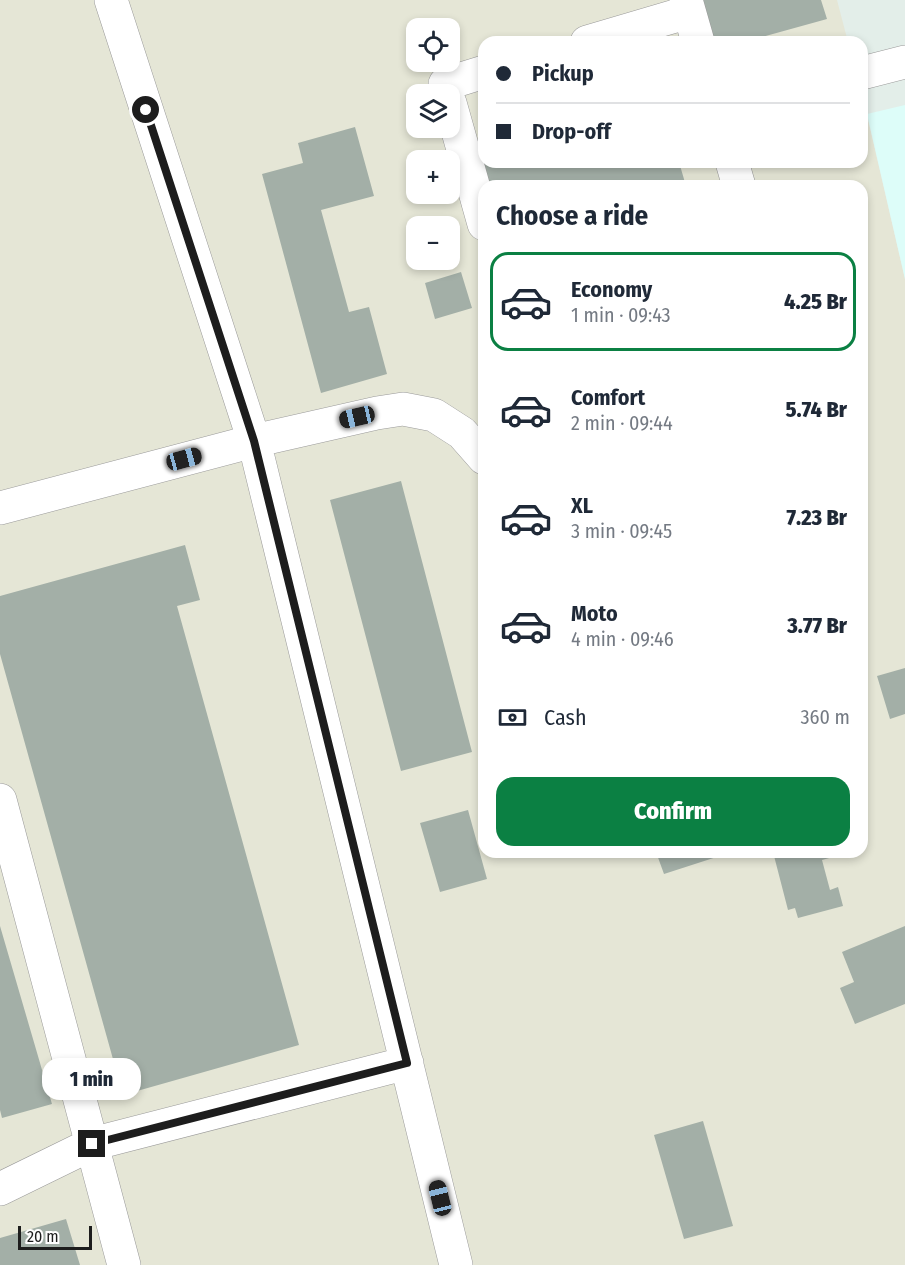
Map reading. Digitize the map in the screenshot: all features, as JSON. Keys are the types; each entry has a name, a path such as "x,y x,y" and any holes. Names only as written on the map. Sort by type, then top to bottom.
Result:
{"lane":[{"path":"111,0 254,441 456,1265"},
{"path":"613,36 691,18"},
{"path":"868,71 905,62"},
{"path":"445,84 478,74"},
{"path":"460,138 478,203"},
{"path":"0,508 254,441 377,412 403,409 434,415 462,433 478,451"},
{"path":"0,800 124,1265"},
{"path":"0,1189 92,1144 407,1063"}],"shaded area":[{"path":"0,0 837,0 846,36 478,36 478,168 868,168 868,120 905,279 905,1265 0,1265"},
{"path":"905,105 905,279 868,118 868,114"}],"building":[{"path":"700,0 821,0 827,19 766,36 710,36"},
{"path":"355,127 374,196 321,210 349,312 369,307 387,374 321,393 262,174 303,163 298,143"},
{"path":"484,168 681,168 684,180 487,180"},
{"path":"461,272 472,308 435,319 425,283"},
{"path":"401,481 472,752 401,771 330,500"},
{"path":"185,545 200,600 177,606 299,1045 123,1095 0,654 0,596"},
{"path":"905,668 905,714 890,719 877,676"},
{"path":"468,810 478,846 478,858 481,858 487,879 440,892 420,823"},
{"path":"658,858 713,858 664,874"},
{"path":"775,858 829,858 822,860 830,890 838,887 843,906 798,918 795,908 788,910"},
{"path":"0,926 52,1104 2,1118 0,1110"},
{"path":"905,926 905,1004 855,1024 840,988 854,982 842,952"},
{"path":"703,1121 733,1226 684,1239 654,1135"},
{"path":"66,1219 80,1265 0,1265 0,1238"}],"route":[{"path":"92,1144 407,1063 254,441 146,110"}]}
